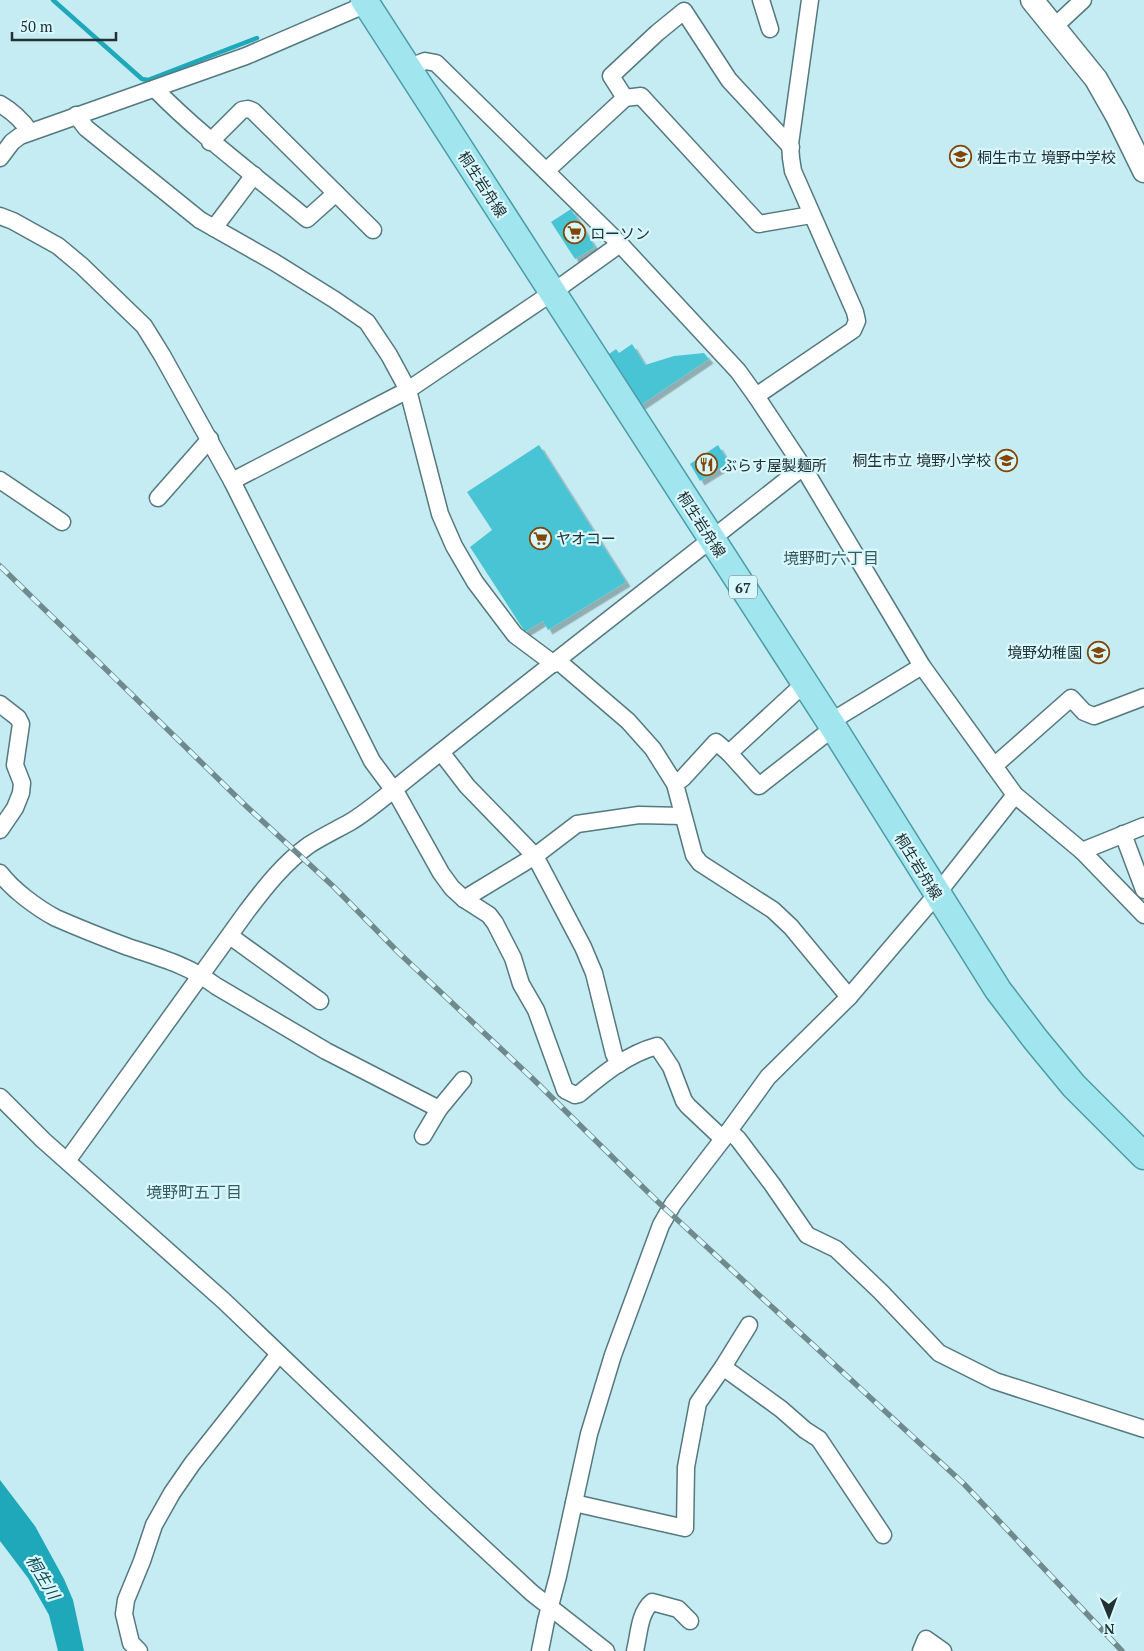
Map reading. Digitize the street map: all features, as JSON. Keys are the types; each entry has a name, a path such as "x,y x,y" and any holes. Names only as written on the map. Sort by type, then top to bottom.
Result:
{"main road":[{"name":"桐生岩舟線","path":"366,2 832,725 998,990 1030,1033 1074,1086 1144,1156"}],"street":[{"path":"761,0 770,29"},
{"path":"756,396 853,330 857,321 855,312 811,215 793,171 790,158 810,0"},
{"path":"1032,0 1096,79 1117,116 1144,171"},
{"path":"1054,27 1083,0"},
{"path":"0,158 12,142 20,136 246,56 366,2"},
{"path":"625,98 611,76 656,33 684,10 729,80 790,147"},
{"path":"407,68 425,61 436,63 620,244 738,371 803,467 922,666 1015,795 1082,852 1144,915"},
{"path":"155,89 210,142 254,175 307,219 336,193"},
{"path":"546,171 625,98 641,96 759,224 811,215"},
{"path":"0,104 24,122 30,132"},
{"path":"210,142 242,110 248,109 253,111 373,230"},
{"path":"76,115 86,128 200,220 274,262 367,322 389,355 408,390 440,514 454,546 475,582 515,635 556,662 628,721 653,749 675,784 694,855 700,863 773,910 791,927 849,997"},
{"path":"214,228 254,175"},
{"path":"0,216 13,221 58,246 82,266 144,326 210,439 372,761 394,790 441,873 452,888 464,899 489,915 495,923 513,958 521,984 536,1010 565,1090 575,1095 578,1094 619,1064 657,1046 671,1067 684,1101 688,1106 726,1135 738,1139 807,1235 836,1249 881,1292 938,1352 995,1382 1144,1428"},
{"path":"232,481 408,390 553,292 620,244"},
{"path":"158,498 210,439"},
{"path":"67,1161 270,881 284,867 307,847 353,820 394,790 513,694 803,467"},
{"path":"0,480 62,522"},
{"path":"675,784 716,742 729,753 759,786 832,725 922,666"},
{"path":"729,753 804,683"},
{"path":"994,766 1071,698 1084,712 1094,716 1144,697"},
{"path":"0,704 18,718 21,724 15,765 22,784 18,800 0,830"},
{"path":"441,752 467,786 535,856 583,947 594,973 614,1054 619,1064"},
{"path":"540,1651 589,1434 613,1355 661,1225 673,1204 768,1077 849,997 937,894 1015,795"},
{"path":"464,899 535,856 577,824 639,815 683,816"},
{"path":"1082,852 1144,826"},
{"path":"1123,834 1144,890"},
{"path":"2,880 47,914 188,968 326,1051 439,1108"},
{"path":"230,936 320,1001"},
{"path":"423,1136 439,1108 463,1080"},
{"path":"0,1097 43,1140 224,1301 532,1593 606,1651"},
{"path":"574,1503 685,1528 686,1467 698,1403 749,1325"},
{"path":"139,1651 131,1643 124,1614 126,1600 154,1525 172,1493 192,1464 279,1354"},
{"path":"723,1367 819,1439 883,1535"},
{"path":"635,1651 643,1613 652,1602 678,1609 690,1621"},
{"path":"921,1651 926,1639 943,1651"}],"water":[{"name":"桐生川","path":"0,1480 35,1526 64,1579 73,1600 84,1651 58,1651 49,1615 28,1578 0,1541"}],"building":[{"path":"571,209 595,247 575,259 551,222"},
{"path":"632,344 645,365 674,356 704,353 709,359 638,407 605,357 616,349 619,353"},
{"name":"ヤオコー","path":"539,445 626,582 548,630 543,621 525,632 470,547 492,530 467,492"},
{"path":"718,445 729,463 700,481 690,464"}],"waterway":[{"path":"53,0 142,79 148,80 257,38"}],"railway":[{"path":"0,566 246,806 333,886 399,953 532,1078 657,1201 964,1484 1122,1651"}],"place":[{"name":"桐生市立 境野中学校","path":"961,157"},
{"name":"ローソン","path":"574,233"},
{"name":"桐生市立 境野小学校","path":"1007,460"},
{"name":"ぶらす屋製麺所","path":"706,465"},
{"name":"ヤオコー","path":"540,538"},
{"name":"境野幼稚園","path":"1098,652"}],"district":[{"name":"境野町六丁目","path":"831,558"},
{"name":"境野町五丁目","path":"194,1192"}]}
